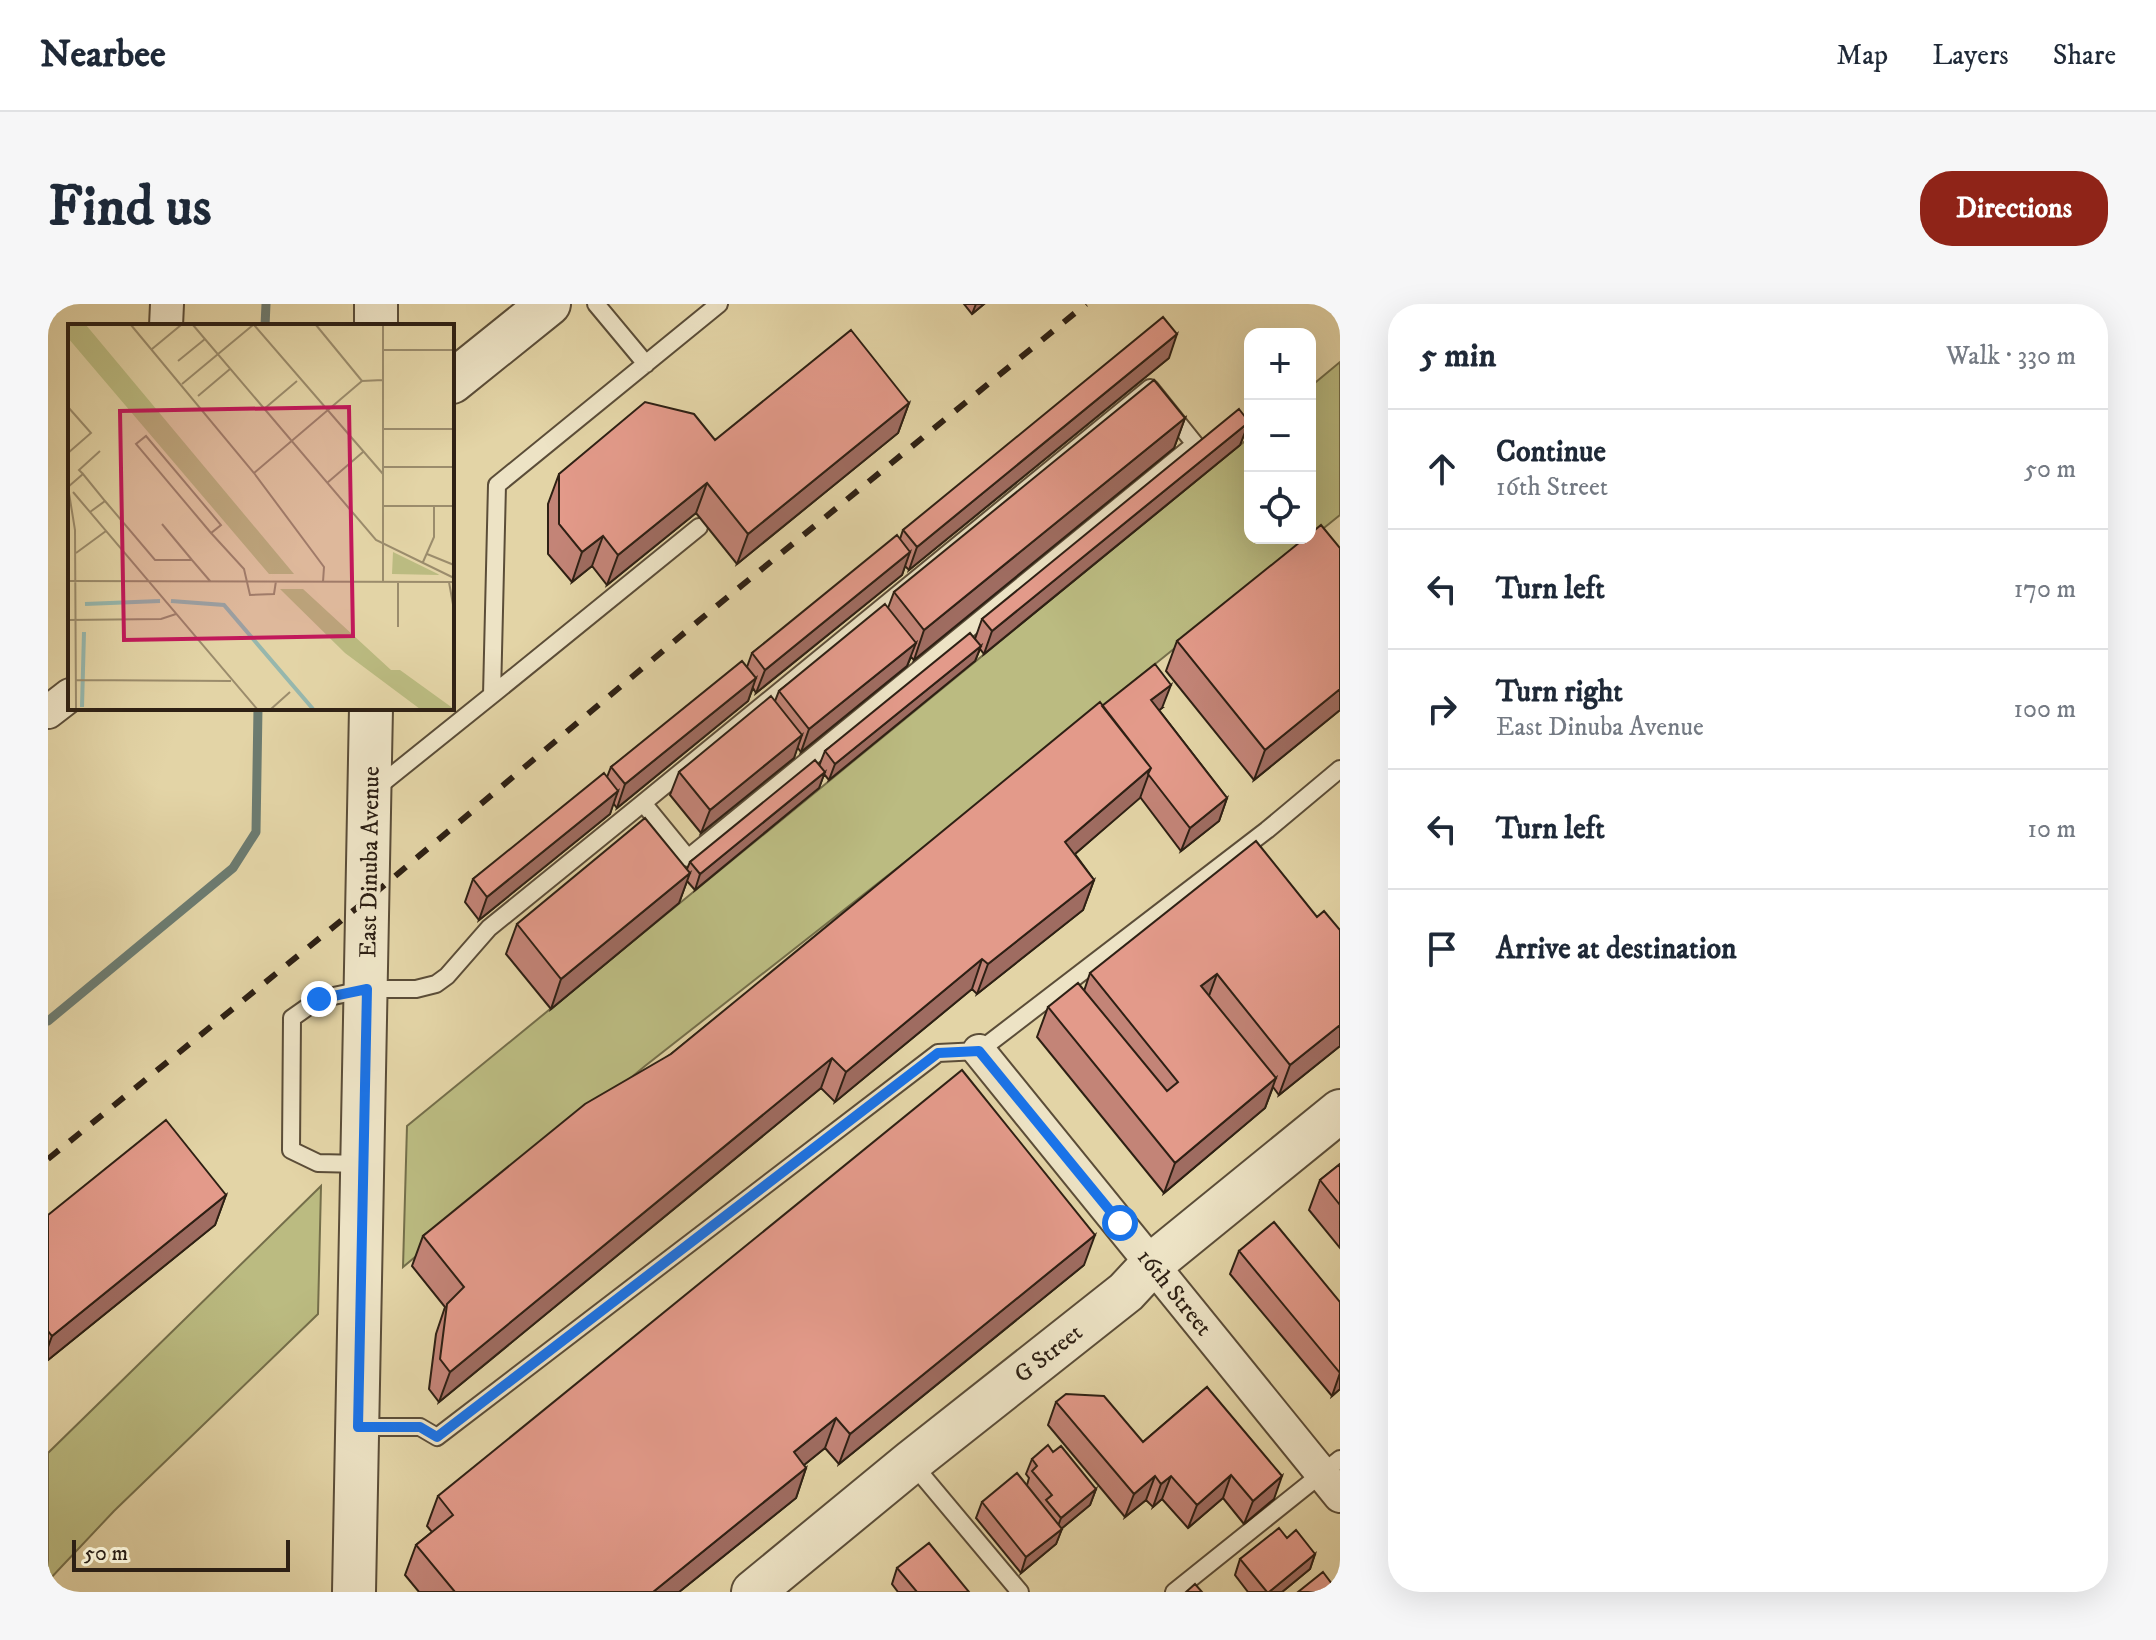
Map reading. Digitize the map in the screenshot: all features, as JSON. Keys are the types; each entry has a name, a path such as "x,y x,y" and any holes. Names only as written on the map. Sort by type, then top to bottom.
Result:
{"street":[{"path":"166,324 167,304"},
{"path":"454,380 549,304"},
{"path":"48,712 68,697"},
{"name":"East Dinuba Avenue","path":"354,1592 371,710"},
{"name":"16th Street","path":"979,1051 1152,1264 1334,1477"},
{"name":"G Street","path":"753,1592 1126,1292 1152,1264 1339,1114"}],"lane":[{"path":"596,304 646,364"},
{"path":"492,695 497,485 719,304"},
{"path":"363,1164 318,1163 291,1150 292,1018 319,999 367,989 416,989 436,984 447,976 489,928 1150,388 1195,444 688,858 643,803"},
{"path":"371,793 699,527"},
{"path":"358,1427 420,1427 437,1437 938,1053 979,1051 1267,830 1340,769"},
{"path":"911,1462 1020,1592"},
{"path":"1174,1592 1334,1477"}],"green space":[{"path":"1340,362 1340,515 1316,534 1316,400 1316,382"},
{"path":"1244,442 1244,544 1304,544 1082,723 645,1066 403,1267 407,1126"},
{"path":"321,1186 318,1314 114,1511 48,1581 48,1453"}],"building":[{"path":"1163,317 1177,334 917,547 903,530"},
{"path":"851,330 909,403 748,534 707,483 618,555 603,536 582,552 559,524 559,474 645,402 694,414 715,440"},
{"path":"1154,380 1185,418 924,630 894,592"},
{"path":"1239,409 1244,416 1244,426 992,631 982,619"},
{"path":"1321,525 1340,548 1340,689 1265,750 1177,641 1298,544 1316,544 1316,529"},
{"path":"897,535 910,552 765,670 752,653"},
{"path":"885,604 916,643 809,729 779,691"},
{"path":"970,633 981,646 835,764 825,751"},
{"path":"742,661 756,678 625,784 611,767"},
{"path":"1155,664 1171,685 1151,700 1227,798 1190,828 1148,774 1151,768 1102,706"},
{"path":"771,696 802,735 710,810 679,772"},
{"path":"1100,702 1151,768 1065,842 1094,880 988,964 982,959 846,1072 832,1058 450,1372 440,1359 447,1304 464,1287 423,1236 585,1104 671,1054"},
{"path":"815,760 825,772 700,874 690,862"},
{"path":"604,773 618,791 487,897 473,879"},
{"path":"645,818 690,873 561,979 517,924"},
{"path":"1256,841 1317,917 1324,911 1340,930 1340,1025 1290,1065 1217,974 1201,986 1276,1078 1175,1163 1048,1007 1078,983 1167,1091 1178,1082 1090,973"},
{"path":"962,1070 1095,1235 850,1434 836,1418 794,1452 806,1468 653,1592 455,1592 416,1545 453,1515 438,1496"},
{"path":"166,1120 226,1195 52,1336 48,1331 48,1215"},
{"path":"1340,1164 1340,1205 1320,1180"},
{"path":"1274,1222 1340,1302 1340,1373 1239,1251"},
{"path":"1207,1387 1282,1476 1253,1501 1231,1475 1197,1505 1171,1476 1161,1484 1155,1476 1134,1494 1056,1402 1066,1394 1104,1396 1143,1442"},
{"path":"1048,1445 1053,1452 1061,1446 1096,1489 1061,1518 1046,1500 1052,1495 1032,1471 1037,1466 1032,1459"},
{"path":"1017,1473 1062,1529 1026,1557 982,1502"},
{"path":"1279,1528 1287,1538 1296,1530 1315,1554 1267,1592 1240,1559"},
{"path":"929,1543 969,1592 917,1592 897,1568"},
{"path":"1323,1572 1338,1592 1298,1592"},
{"path":"1195,1584 1202,1592 1186,1592"}],"waterway":[{"path":"265,324 266,304"},
{"path":"48,1021 233,868 256,832 258,710"}],"railway":[{"path":"48,1159 369,898 702,618 1086,304"}],"route":[{"path":"319,999 367,989 358,1427 420,1427 437,1437 938,1053 979,1051 1120,1223"}]}
